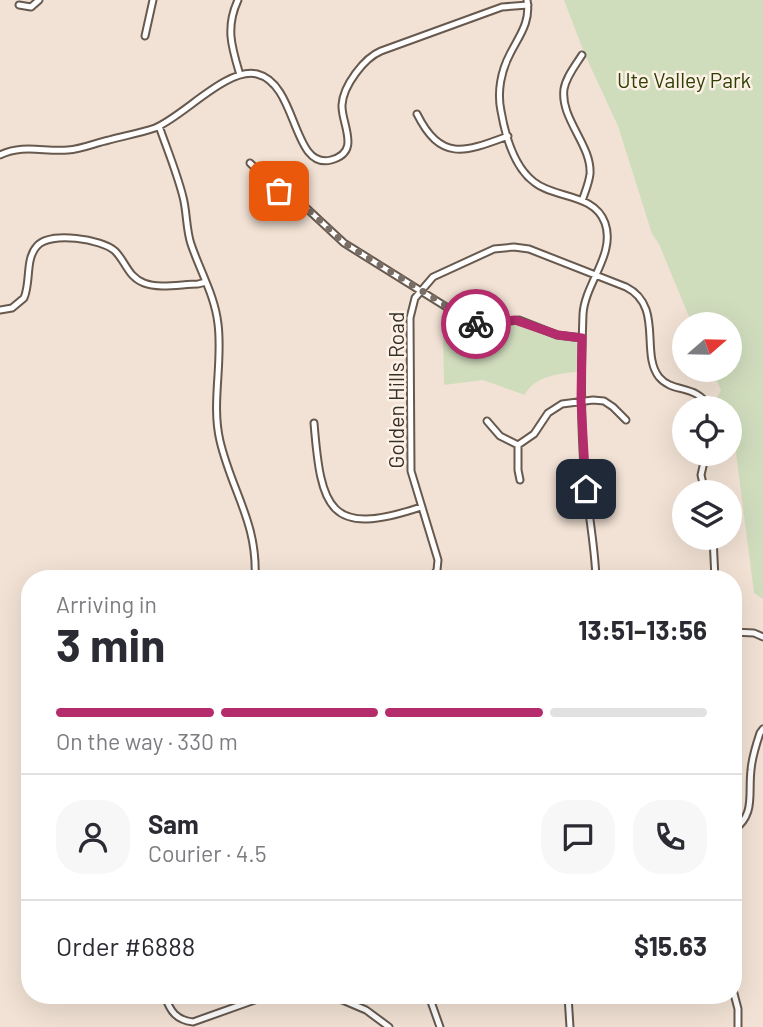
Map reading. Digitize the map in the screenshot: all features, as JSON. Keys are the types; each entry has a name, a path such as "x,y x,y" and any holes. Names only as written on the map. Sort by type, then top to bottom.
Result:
{"street":[{"path":"19,5 32,7 39,0"},
{"path":"145,36 153,0"},
{"path":"237,0 229,33 240,75"},
{"path":"0,155 24,148 71,150 159,126 228,80 240,75 257,74 273,84 293,119 307,152 317,159 329,160 344,152 348,141 342,107 344,96 374,54 502,7 528,3 525,26 509,55 501,81 500,105 508,136 518,164 534,182 582,201 598,211 607,231 606,248 584,307 582,338 584,477 595,570"},
{"path":"582,55 569,76 564,92 567,108 589,164 589,180 582,201"},
{"path":"417,114 434,141 450,149 474,149 508,136"},
{"path":"159,126 183,196 191,245 215,304 219,332 219,434 252,531 255,570"},
{"path":"250,163 279,191 302,204 339,240 472,323 515,320 558,335 582,338"},
{"path":"0,310 17,306 24,298 33,253 39,244 52,238 94,241 104,245 115,251 132,275 147,284 206,282"},
{"name":"Golden Hills Road","path":"437,570 438,560 412,478 411,463 410,318 419,291 429,281 489,251 506,247 529,249 632,290 646,307 657,374 668,384 696,392 701,396"},
{"path":"518,445 538,430 552,409 562,404 604,401 625,420"},
{"path":"486,421 500,436 518,445"},
{"path":"314,423 318,468 330,503 336,511 349,519 361,520 400,514 421,507"},
{"path":"518,445 520,480"},
{"path":"714,550 715,570"},
{"path":"742,632 763,637"},
{"path":"742,823 752,800 752,759 763,729"},
{"path":"167,1004 177,1018 193,1022 244,1004"},
{"path":"351,1004 377,1016 389,1027"},
{"path":"432,1004 440,1027"},
{"path":"568,1004 569,1027"},
{"path":"737,1004 738,1027"}],"green space":[{"name":"Ute Valley Park","path":"564,0 763,0 763,599 754,593 742,480 740,480 738,466 742,466 742,396 718,396 721,390 718,382 742,382 742,312 687,312 659,244 652,234 618,126 585,55"},
{"path":"455,316 477,327 518,323 559,339 577,342 577,372 540,380 525,395 483,380 444,385 443,337"}],"way so far":[{"path":"279,191 302,204 344,243 476,324"}],"route":[{"path":"476,324 515,320 565,337 582,338 580,376 586,489"}]}
